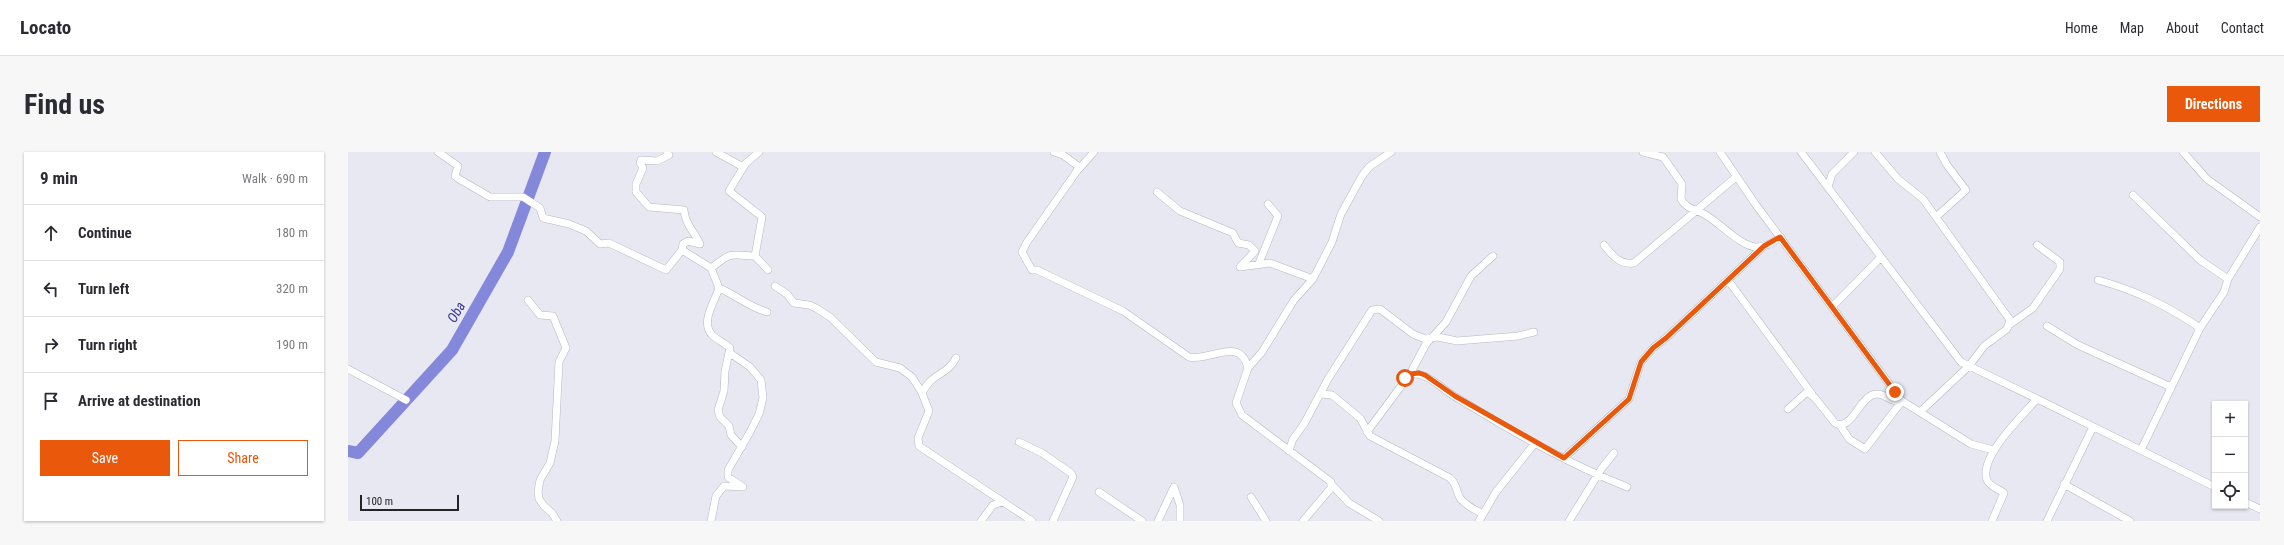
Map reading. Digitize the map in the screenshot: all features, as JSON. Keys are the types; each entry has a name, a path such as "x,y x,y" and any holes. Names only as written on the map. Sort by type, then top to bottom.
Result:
{"street":[{"path":"438,152 458,166 455,176 465,183 496,198 523,197 540,208 543,218 569,224 586,231 600,244 609,243 666,270 682,250 683,244 688,241 700,244 696,234 684,220 684,210 649,207 636,192 636,184 643,168 640,163 641,160 657,161 669,155 667,152"},
{"path":"716,152 743,167"},
{"path":"755,256 762,217 729,191 743,167 758,152"},
{"path":"1054,152 1075,162 1078,166 1077,171"},
{"path":"1094,152 1077,171 1027,242 1022,252 1032,270 1037,270 1123,311 1189,357 1196,359 1216,353 1232,352 1242,355 1246,359 1248,368"},
{"path":"1379,521 1349,503 1331,482 1289,452 1242,415 1242,411 1237,408 1236,403 1248,368 1262,352 1294,300 1313,279 1332,242 1341,214 1362,176 1369,167 1391,152"},
{"path":"1644,152 1665,154 1682,184 1680,194 1683,204 1704,214 1746,244 1755,247 1764,246"},
{"path":"1720,152 1736,177 1902,401 1971,444 1993,450"},
{"path":"1801,152 1880,258 1961,362 1985,372 2036,400 2212,486"},
{"path":"1828,187 1832,174 1854,152"},
{"path":"1875,152 1898,179 1923,199 2007,314 2010,320 2009,325"},
{"path":"1936,217 1966,190 1947,165 1940,152"},
{"path":"2184,152 2207,179 2260,217"},
{"path":"1604,245 1617,260 1627,264 1634,264 1736,177"},
{"path":"1157,192 1180,211 1234,233 1238,244 1249,245 1255,251 1240,267 1259,264 1279,266 1313,279"},
{"path":"2133,195 2200,260 2228,279"},
{"path":"1259,264 1278,216 1268,204"},
{"path":"2141,450 2170,387 2200,328 2224,292 2228,279 2260,227"},
{"path":"1564,458 1629,399 1641,362 1653,348 1666,338 1764,246 1780,237"},
{"path":"1920,412 1969,366 1984,346 2003,333 2009,325 2033,308 2060,269 2060,262 2037,245"},
{"path":"682,250 712,268 719,288 708,316 708,328 712,335 730,348 730,353 725,371 724,391 718,410 720,417 729,426 731,435 742,447"},
{"path":"712,268 724,257 734,254 755,256 768,270"},
{"path":"1366,432 1410,374 1431,338 1446,322 1471,276 1493,256"},
{"path":"1833,306 1880,258"},
{"path":"1728,280 1815,398 1836,423 1840,425 1849,439 1865,449 1902,401"},
{"path":"2098,280 2133,290 2175,312 2200,328"},
{"path":"775,286 787,294 794,303 808,305 830,317 876,362 900,368 912,377 922,393 928,411 918,438 919,446 1032,521"},
{"path":"719,288 733,294 752,308 767,312"},
{"path":"528,300 540,315 553,316 566,348 559,362 555,441 550,463 540,480 538,491 539,499 552,513 556,521"},
{"path":"1289,452 1293,439 1321,394 1328,379 1372,310 1380,309 1416,336 1425,339 1431,338 1457,341 1518,336 1534,332"},
{"path":"2047,326 2078,345 2170,387"},
{"path":"710,521 716,496 724,486 742,487 728,477 728,470 742,447 762,404 761,380 750,367 730,353"},
{"path":"922,393 929,380 951,367 956,358"},
{"path":"348,369 406,400"},
{"path":"1410,374 1419,373 1425,375 1455,396 1535,443 1598,475 1627,487"},
{"path":"1788,410 1807,392 1815,398"},
{"path":"1321,394 1332,395 1360,418 1366,432 1380,442 1450,478 1455,482 1463,501 1483,514"},
{"path":"1840,425 1847,422 1866,400 1873,395 1883,395 1897,402 1902,401"},
{"path":"1992,521 2004,493 1990,485 1986,473 1986,464 1993,450 2036,400"},
{"path":"2047,521 2093,427"},
{"path":"1019,442 1042,453 1071,473 1073,477 1053,521"},
{"path":"1479,521 1496,492 1535,443"},
{"path":"1569,521 1598,475 1614,453"},
{"path":"2064,484 2130,521"},
{"path":"1303,521 1332,485"},
{"path":"1158,521 1174,487 1180,506 1180,521"},
{"path":"1099,492 1142,521"},
{"path":"1251,497 1266,521"},
{"path":"981,521 993,505 1002,502"},
{"path":"2248,503 2260,509"}],"waterway":[{"name":"Oba","path":"348,451 358,453 452,350 508,252 545,152"}],"route":[{"path":"1405,378 1410,374 1419,373 1425,375 1442,388 1482,411 1491,418 1564,458 1629,399 1641,362 1653,348 1666,338 1764,246 1780,237 1810,275 1895,392"}]}
